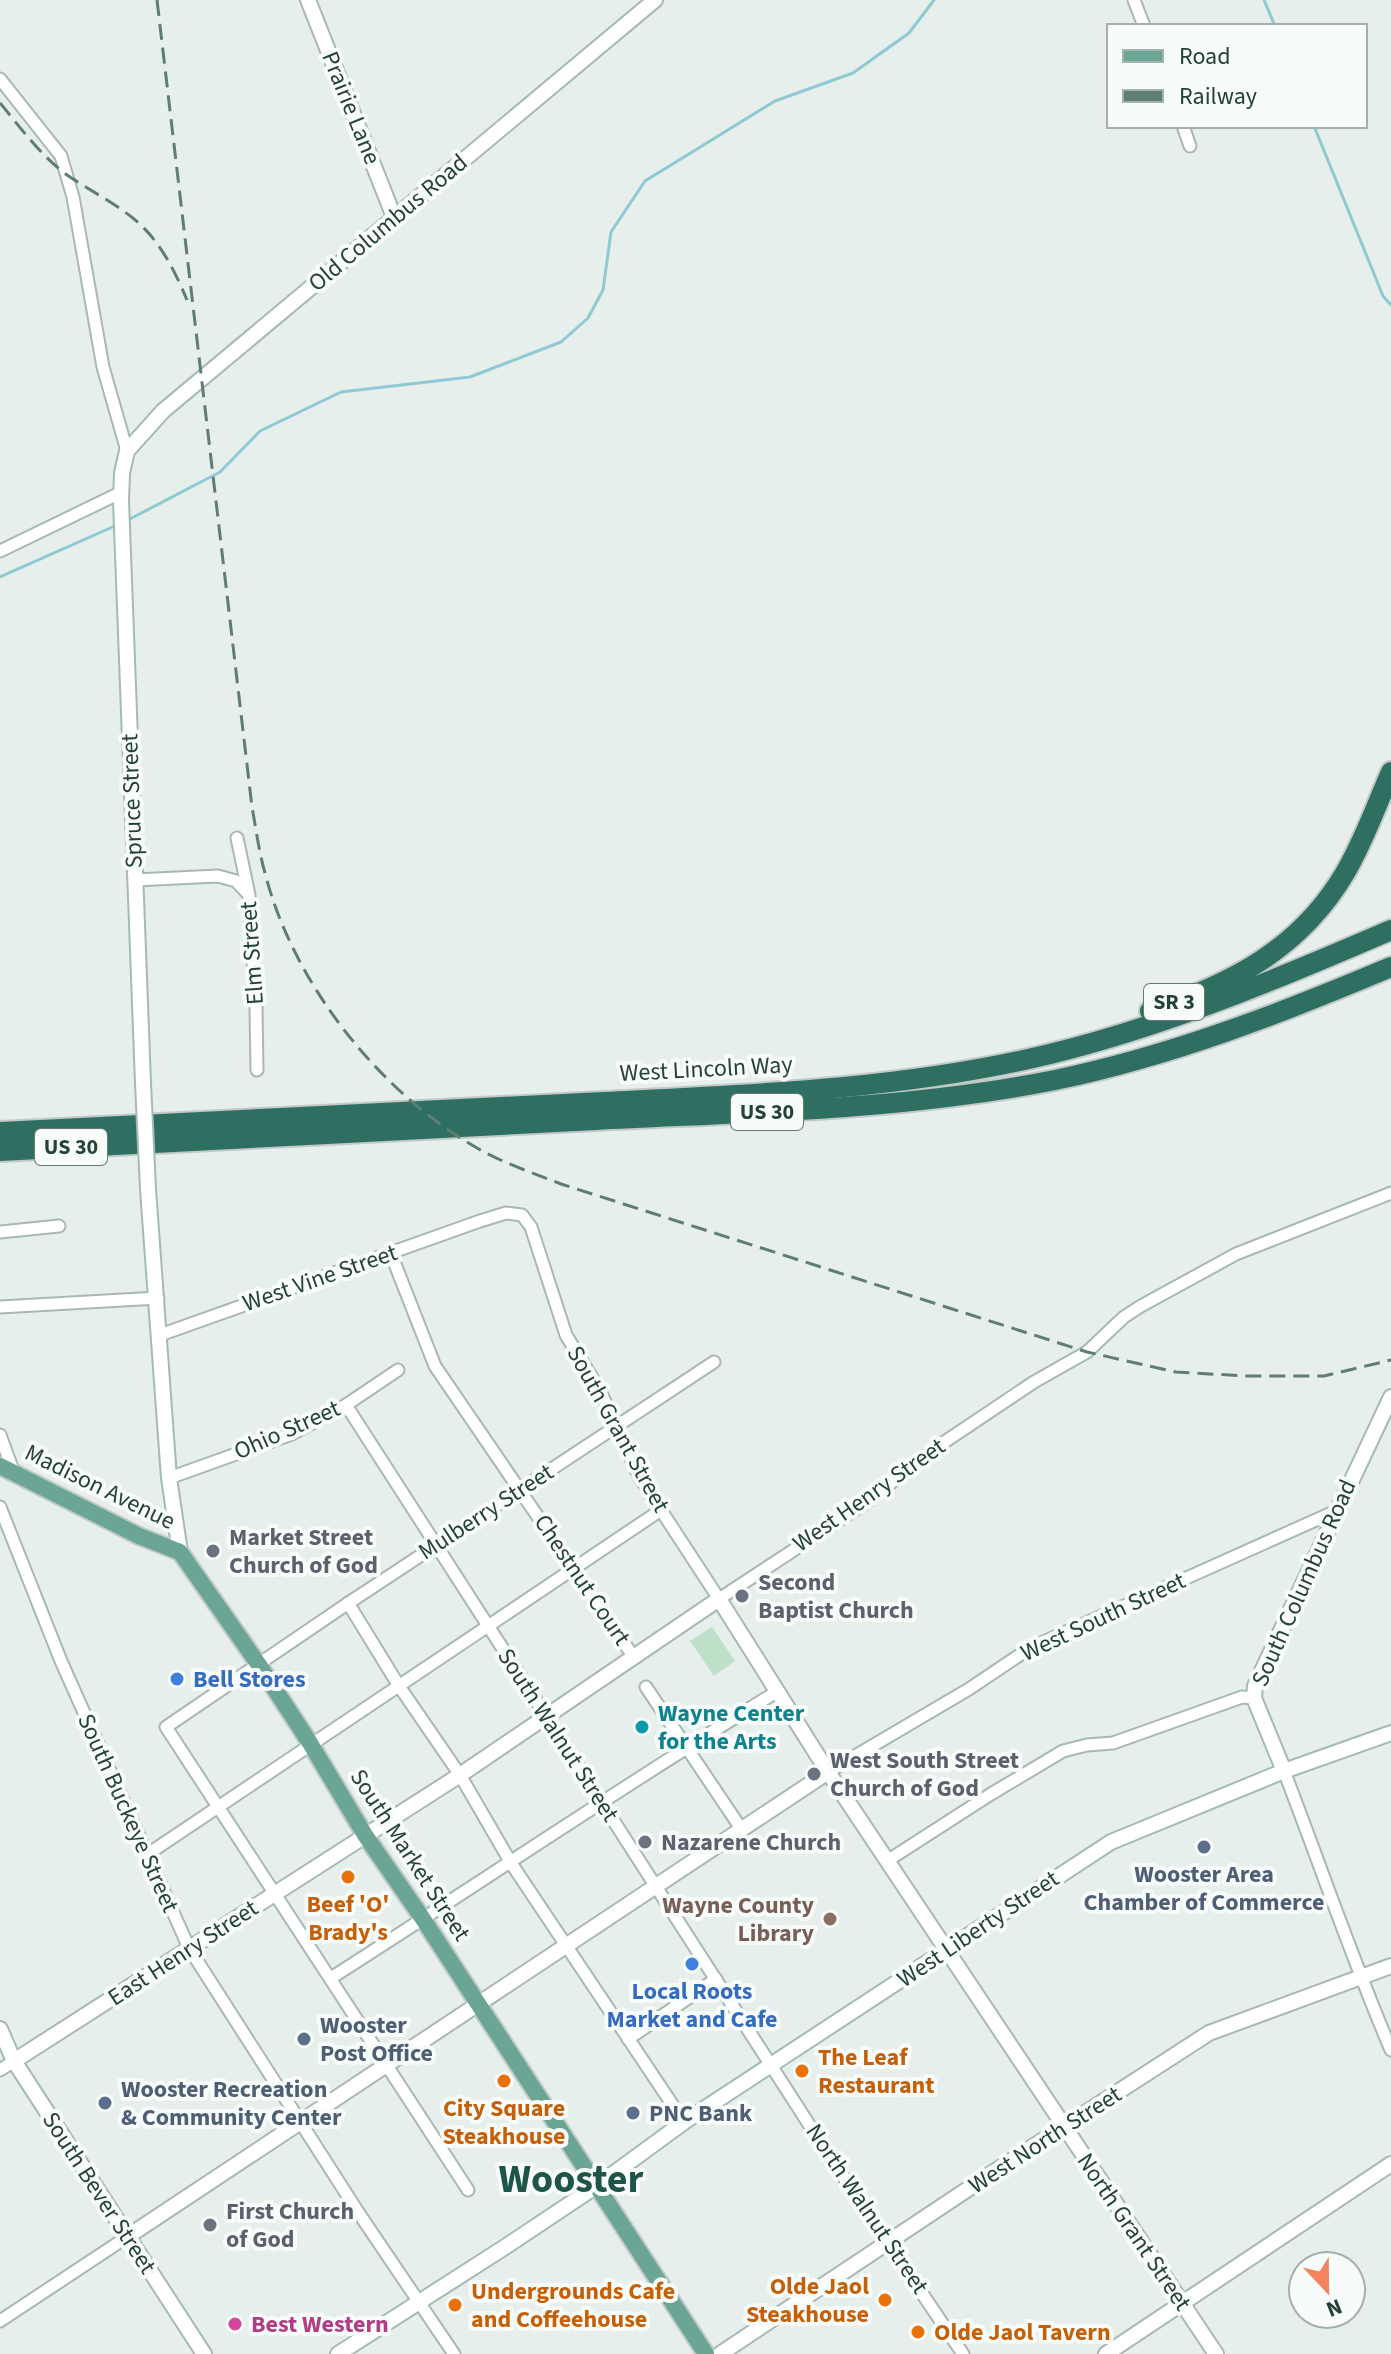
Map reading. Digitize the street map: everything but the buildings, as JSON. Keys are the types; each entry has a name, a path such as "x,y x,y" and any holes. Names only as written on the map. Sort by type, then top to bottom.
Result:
{"highway":[{"name":"SR 3","path":"855,1085 969,1064 1042,1046 1164,1006 1265,960 1302,929 1334,891 1358,849 1391,772"},
{"name":"West Lincoln Way","path":"0,1132 762,1093 855,1085 991,1067 1089,1044 1188,1013 1391,930"},
{"name":"West Lincoln Way","path":"0,1151 776,1111 943,1098 1057,1080 1149,1056 1223,1033 1385,970"}],"main road":[{"name":"Madison Avenue","path":"7,1469 139,1536 180,1552"},
{"name":"South Market Street","path":"180,1552 259,1665 365,1835 598,2185 706,2354"}],"street":[{"name":"Prairie Lane","path":"308,0 394,217"},
{"name":"Old Columbus Road","path":"127,451 163,411 655,0"},
{"path":"1134,0 1143,24"},
{"name":"Spruce Street","path":"0,79 61,156 73,197 103,367 127,451 122,473 123,560 148,1189 169,1478 180,1552"},
{"path":"1184,128 1190,146"},
{"path":"0,551 122,496"},
{"name":"Elm Street","path":"237,838 249,895 257,1070"},
{"path":"135,880 218,876 236,881 249,895"},
{"name":"West Henry Street","path":"365,1835 460,1775 633,1656 861,1506 940,1445 1034,1382 1087,1352 1124,1317 1141,1306 1236,1254 1391,1193"},
{"name":"South Grant Street","path":"480,1221 506,1213 522,1215 531,1227 566,1335 600,1391 640,1478 946,1950"},
{"name":"West Vine Street","path":"160,1335 480,1221"},
{"path":"0,1232 59,1226"},
{"name":"Chestnut Court","path":"391,1254 435,1366 633,1656"},
{"path":"0,1307 158,1298"},
{"name":"Mulberry Street","path":"217,1807 166,1727 714,1362"},
{"name":"Ohio Street","path":"169,1478 292,1434 346,1405 398,1370"},
{"name":"South Columbus Road","path":"1284,1771 1254,1698 1259,1674 1391,1397"},
{"name":"South Walnut Street","path":"346,1405 772,2064"},
{"path":"0,1435 7,1469"},
{"name":"South Buckeye Street","path":"0,1507 61,1661 189,1948 358,2212 454,2354"},
{"path":"148,1854 661,1510"},
{"name":"West South Street","path":"127,2237 828,1772 969,1689 1030,1648 1336,1511"},
{"path":"348,1604 460,1775 511,1863 684,2122"},
{"path":"646,1687 742,1830"},
{"path":"331,1978 511,1863 601,1801 778,1691"},
{"path":"887,1861 1063,1751 1113,1743 1242,1697 1254,1698"},
{"name":"West Liberty Street","path":"338,2354 598,2185 684,2122 1111,1842 1284,1771 1391,1733"},
{"path":"1284,1771 1360,1978 1391,2050"},
{"path":"217,1807 468,2190"},
{"name":"East Henry Street","path":"0,2070 365,1835"},
{"name":"North Grant Street","path":"946,1950 1216,2354"},
{"name":"West North Street","path":"720,2354 1209,2033 1391,1966"},
{"path":"628,2039 716,1979"},
{"name":"South Bever Street","path":"0,2029 14,2061 204,2354"},
{"name":"North Walnut Street","path":"772,2064 828,2154 963,2354"},
{"path":"1106,2354 1391,2164"},
{"path":"0,2321 127,2237"}],"green space":[{"path":"712,1627 735,1661 714,1676 690,1641"}],"waterway":[{"path":"128,520 220,472 260,431 341,392 470,377 561,342 588,318 603,290 611,232 645,181 775,101 853,73 909,33 934,0"},
{"path":"1264,0 1274,24"},
{"path":"1315,128 1383,296 1391,305"},
{"path":"0,577 117,525"}],"railway":[{"path":"157,0 259,849 278,914 296,954 319,994 374,1065 406,1097 441,1125 477,1148 518,1168 1087,1352 1176,1372 1246,1376 1324,1376 1391,1360"},
{"path":"0,103 57,167 143,227 165,256 187,300"}],"place":[{"name":"Market Street Church of God","path":"213,1551"},
{"name":"Second Baptist Church","path":"742,1596"},
{"name":"Bell Stores","path":"177,1679"},
{"name":"Wayne Center for the Arts","path":"642,1727"},
{"name":"West South Street Church of God","path":"814,1774"},
{"name":"Nazarene Church","path":"645,1842"},
{"name":"Wooster Area Chamber of Commerce","path":"1204,1847"},
{"name":"Beef 'O' Brady's","path":"348,1877"},
{"name":"Wayne County Library","path":"830,1919"},
{"name":"Local Roots Market and Cafe","path":"692,1964"},
{"name":"Wooster Post Office","path":"304,2039"},
{"name":"The Leaf Restaurant","path":"802,2071"},
{"name":"City Square Steakhouse","path":"504,2081"},
{"name":"Wooster Recreation & Community Center","path":"105,2103"},
{"name":"PNC Bank","path":"633,2113"},
{"name":"First Church of God","path":"210,2225"},
{"name":"Olde Jaol Steakhouse","path":"885,2300"},
{"name":"Undergrounds Cafe and Coffeehouse","path":"455,2305"},
{"name":"Best Western","path":"235,2324"},
{"name":"Olde Jaol Tavern","path":"918,2332"}],"district":[{"name":"Wooster","path":"571,2179"}]}
